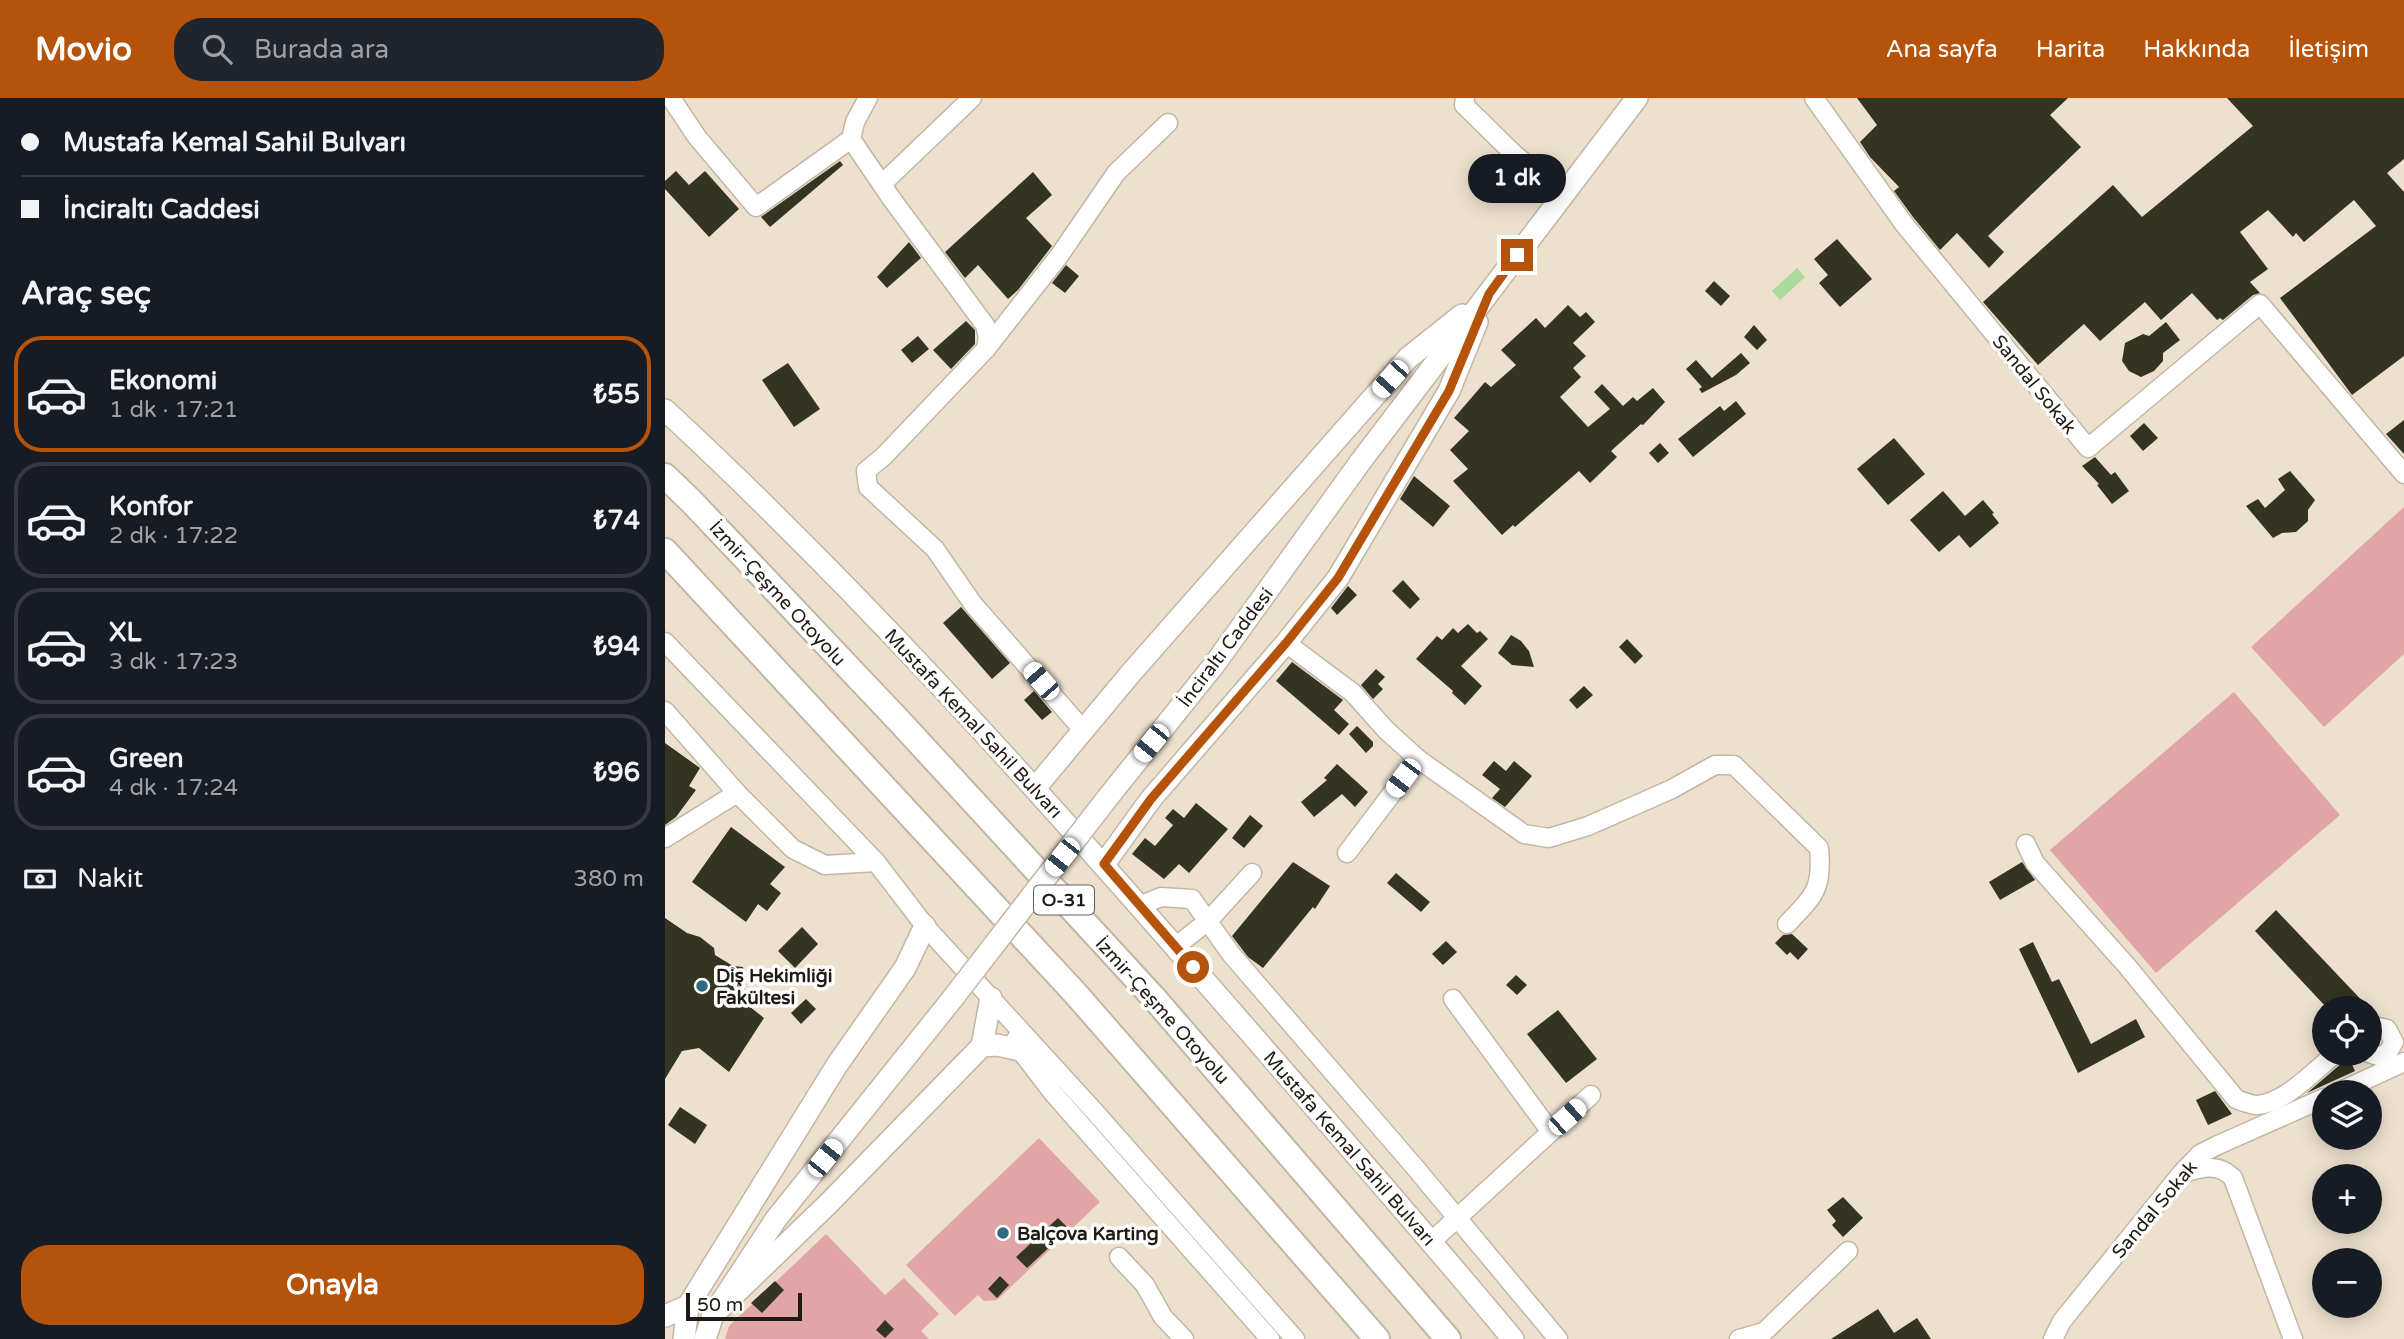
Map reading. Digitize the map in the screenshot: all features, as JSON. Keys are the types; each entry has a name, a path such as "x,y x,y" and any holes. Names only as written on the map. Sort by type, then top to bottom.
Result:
{"highway":[{"name":"İzmir-Çeşme Otoyolu","path":"665,476 902,724 1154,998 1448,1339"},
{"name":"O-31","path":"665,551 1075,993 1377,1339"}],"main road":[{"name":"İnciraltı Caddesi","path":"776,1219 1214,665 1361,461 1489,294 1559,197 1637,98"},
{"path":"1104,864 1151,799 1286,643 1338,578 1449,391 1489,294"},
{"path":"1036,787 1131,673 1408,358 1489,294"},
{"name":"Mustafa Kemal Sahil Bulvarı","path":"665,410 731,470 863,602 1036,787 1513,1339"},
{"path":"684,1339 690,1303 837,1065 905,968 925,926"},
{"path":"713,1315 828,1204 982,1046 998,1006"},
{"path":"982,1046 997,1045 1020,1050"},
{"path":"665,1316 690,1303 776,1219"},
{"path":"705,1339 713,1315 776,1219"}],"street":[{"path":"671,98 697,137 756,207 851,139 855,122 868,98"},
{"path":"886,191 972,98"},
{"path":"1465,98 1464,105 1515,155 1546,180 1559,197"},
{"name":"Sandal Sokak","path":"1814,98 1905,224 2088,448 2260,304 2404,474"},
{"path":"1083,730 973,604 935,549 868,487 866,471 884,456 986,349 1059,257 1116,173 1168,123"},
{"path":"851,139 985,325 988,337 986,349"},
{"path":"665,642 876,862 925,926 1295,1339"},
{"path":"1286,643 1353,693 1386,730 1418,759 1524,834 1549,838 1588,826 1672,789 1715,765 1734,765 1819,848 1821,871 1814,896 1787,924"},
{"path":"665,711 737,793 793,849 825,865 876,862"},
{"path":"1346,853 1418,759"},
{"path":"665,838 737,793"},
{"path":"2026,844 2035,863 2127,966 2236,1099 2255,1105 2267,1103 2291,1090 2320,1066"},
{"path":"1175,947 1208,922 1252,873"},
{"path":"1139,906 1161,897 1192,899 1231,954 1557,1339"},
{"path":"1453,999 1551,1132"},
{"path":"998,1006 1020,1050 1053,1093 1270,1339"},
{"path":"2357,1080 2388,1059 2393,1042 2391,1033 2382,1027"},
{"path":"1431,1241 1591,1095"},
{"name":"Sandal Sokak","path":"2053,1339 2062,1321 2200,1154 2312,1103"},
{"path":"2181,1174 2200,1167 2217,1168 2226,1170 2234,1178 2293,1339"},
{"path":"1739,1339 1767,1335 1848,1251"},
{"path":"1119,1257 1145,1285 1163,1317 1184,1339"}],"shaded area":[{"path":"1797,268 1805,277 1780,300 1772,291"},
{"path":"2404,507 2404,654 2324,727 2251,647"},
{"path":"2234,692 2340,815 2156,973 2050,850"},
{"name":"Balçova Karting","path":"1039,1138 1100,1202 997,1300 984,1301 978,1295 955,1316 906,1265"},
{"path":"826,1234 885,1295 904,1278 939,1314 921,1331 929,1339 725,1339 729,1326"}],"building":[{"path":"1857,98 2068,98 2050,115 2081,147 1988,236 2004,252 1989,268 1957,233 1940,250 1913,217 1894,191 1899,187 1870,157 1860,142 1877,125"},
{"path":"2227,98 2404,98 2404,159 2387,173 2404,192 2404,356 2352,395 2280,298 2376,226 2354,200 2304,242 2296,233 2293,237 2268,210 2240,232 2268,269 2250,282 2260,293 2253,295 2223,320 2217,320 2192,293 2161,320 2145,302 2100,341 2084,324 2038,365 1983,302 2113,185 2142,217 2253,126"},
{"path":"840,161 843,165 770,227 761,217"},
{"path":"676,171 689,185 705,171 739,209 709,237 665,189 665,181"},
{"path":"1033,172 1052,195 1026,218 1052,246 1008,299 978,265 965,278 945,252"},
{"path":"1837,239 1872,279 1840,307 1819,283 1828,275 1814,259"},
{"path":"909,242 921,258 887,288 877,277"},
{"path":"1066,265 1079,276 1065,293 1052,283"},
{"path":"1714,281 1730,296 1721,306 1705,291"},
{"path":"1568,305 1580,317 1586,312 1595,322 1573,343 1586,356 1573,368 1581,377 1560,397 1588,427 1610,409 1594,392 1602,384 1623,406 1633,397 1637,401 1653,388 1665,402 1643,425 1611,451 1617,457 1590,483 1579,471 1515,527 1513,525 1502,535 1453,481 1468,469 1450,450 1469,431 1454,418 1485,382 1491,387 1516,365 1501,350 1536,318 1545,328"},
{"path":"966,321 975,330 975,344 951,369 933,350"},
{"path":"2166,322 2180,340 2163,353 2163,361 2154,371 2141,377 2129,371 2122,361 2125,343 2143,334 2149,336"},
{"path":"1754,325 1767,340 1757,350 1744,337"},
{"path":"918,336 929,349 912,363 901,350"},
{"path":"1741,353 1750,363 1736,375 1702,393 1699,389 1702,387 1686,369 1696,360 1712,378"},
{"path":"788,363 820,409 794,427 762,380"},
{"path":"1736,401 1746,414 1693,457 1678,439 1720,406 1724,411"},
{"path":"2404,420 2404,454 2386,434"},
{"path":"2144,423 2158,438 2143,451 2130,436"},
{"path":"1894,438 1925,474 1888,505 1857,469"},
{"path":"1660,443 1669,453 1658,463 1649,453"},
{"path":"2095,457 2111,475 2115,472 2129,491 2112,504 2097,485 2099,484 2082,466"},
{"path":"2290,471 2315,500 2308,510 2308,521 2296,532 2282,533 2273,538 2246,506 2258,499 2265,508 2285,490 2278,479"},
{"path":"1414,476 1450,506 1433,527 1400,499"},
{"path":"1943,491 1965,516 1983,500 1999,523 1970,548 1959,535 1939,552 1910,520"},
{"path":"1403,580 1420,599 1410,609 1392,591"},
{"path":"1348,586 1357,595 1337,615 1331,608"},
{"path":"961,607 1010,663 992,679 943,623"},
{"path":"1468,624 1488,639 1461,666 1482,686 1465,705 1416,659 1437,636 1442,640 1453,628 1458,633"},
{"path":"1511,635 1521,641 1529,651 1534,667 1512,665 1498,653"},
{"path":"1627,639 1643,656 1635,664 1619,647"},
{"path":"1292,662 1343,700 1334,710 1349,724 1339,735 1276,681"},
{"path":"1376,669 1385,677 1378,684 1383,689 1373,699 1361,685"},
{"path":"1584,686 1593,695 1577,709 1569,700"},
{"path":"1034,691 1052,712 1042,720 1024,700"},
{"path":"1357,726 1373,742 1373,746 1366,753 1349,734"},
{"path":"665,743 700,768 689,786 696,790 676,817 665,825"},
{"path":"1494,761 1506,771 1514,761 1532,776 1505,807 1492,798 1500,789 1482,775"},
{"path":"1337,764 1368,792 1355,807 1342,794 1314,817 1301,802 1327,780 1324,778"},
{"path":"1196,803 1228,829 1189,873 1179,864 1164,879 1132,854 1145,838 1155,846 1173,825 1165,818 1173,809 1184,818"},
{"path":"1250,815 1263,826 1244,848 1232,838"},
{"path":"731,827 785,867 770,884 781,893 767,911 758,904 746,922 692,882"},
{"path":"1293,862 1330,886 1315,909 1313,907 1263,968 1248,957 1232,936"},
{"path":"2022,862 2035,880 2000,900 1989,882"},
{"path":"1396,873 1430,902 1421,912 1387,883"},
{"path":"2276,910 2358,996 2316,996 2255,931"},
{"name":"Diş Hekimliği Fakültesi","path":"665,918 687,933 700,937 714,948 715,955 733,966 743,967 745,977 735,995 764,1018 729,1072 699,1048 682,1051 665,1079"},
{"path":"802,927 818,944 795,968 778,951"},
{"path":"1792,934 1808,949 1798,960 1790,952 1787,955 1775,943 1783,935"},
{"path":"1446,941 1457,952 1443,965 1432,954"},
{"path":"2033,942 2052,982 2059,979 2091,1044 2136,1019 2145,1037 2078,1073 2019,949"},
{"path":"1516,975 1527,985 1517,995 1506,985"},
{"path":"806,999 816,1009 801,1024 791,1013"},
{"path":"1558,1010 1597,1059 1566,1083 1527,1034"},
{"path":"2338,1066 2353,1066 2355,1071 2335,1080 2322,1080"},
{"path":"2215,1091 2232,1114 2208,1125 2196,1100"},
{"path":"680,1107 707,1125 695,1144 668,1125"},
{"path":"1843,1197 1863,1218 1843,1237 1832,1225 1836,1221 1827,1210"},
{"path":"1058,1218 1069,1229 1027,1268 1016,1257"},
{"path":"1000,1276 1009,1285 997,1298 988,1289"},
{"path":"775,1281 784,1290 762,1313 751,1303"},
{"path":"1878,1309 1894,1333 1917,1318 1931,1339 1831,1339"},
{"path":"885,1320 894,1329 885,1338 876,1330"}],"place":[{"name":"Diş Hekimliği Fakültesi","path":"702,986"},
{"name":"Balçova Karting","path":"1003,1233"}],"route":[{"path":"1193,967 1104,864 1151,799 1286,643 1338,578 1449,391 1489,294 1517,255"}]}
